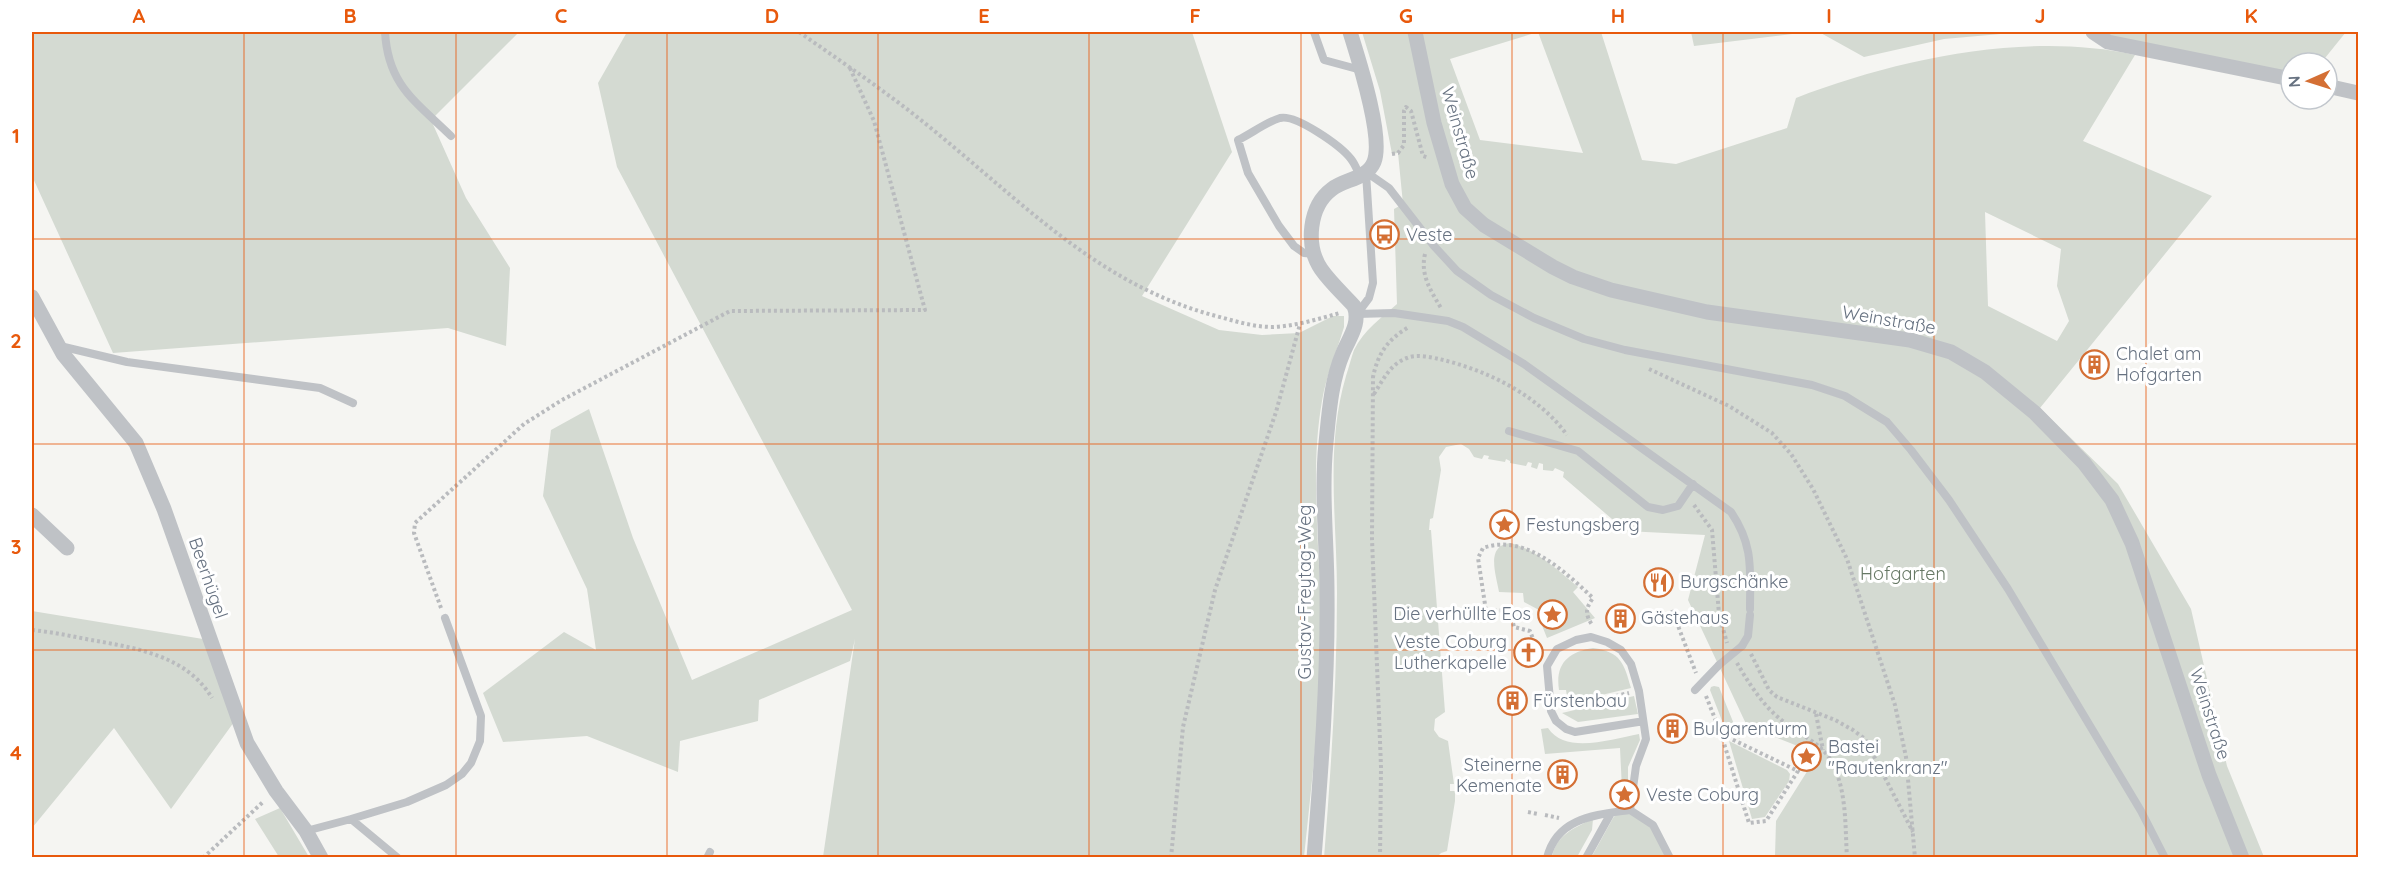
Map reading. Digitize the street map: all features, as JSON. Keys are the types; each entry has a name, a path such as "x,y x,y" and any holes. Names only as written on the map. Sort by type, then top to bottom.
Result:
{"street":[{"path":"1350,32 1362,70 1376,140 1374,163 1363,174 1332,189 1319,204 1312,223 1314,254 1320,268 1354,306 1357,314"},
{"name":"Weinstraße","path":"1415,32 1434,123 1452,184 1465,207 1484,225 1503,237 1573,277 1621,293 1707,312 1910,340 1951,352 1985,372 2035,413 2084,463 2112,500 2132,543 2209,775 2241,858"},
{"path":"2093,32 2108,42 2279,77"},
{"path":"2339,89 2358,93"},
{"name":"Beerhügel","path":"32,297 63,354 136,443 167,520 247,743 276,791 306,831 321,858"},
{"name":"Gustav-Freytag-Weg","path":"1314,858 1327,657 1324,463 1330,399 1357,314"},
{"path":"32,515 67,548"}],"lane":[{"path":"385,32 391,69 404,90 450,136"},
{"path":"1314,32 1324,60 1362,70"},
{"path":"1314,254 1304,253 1279,226 1248,173 1239,140 1280,118 1300,122 1327,139 1363,174 1389,188 1434,246 1457,271 1534,318 1584,339 1626,350 1812,385 1845,396 1887,422 1948,500 2008,589 2141,811 2165,858"},
{"path":"1357,314 1369,298 1373,283 1363,174"},
{"path":"1357,314 1394,313 1448,321 1463,327 1524,364 1731,512 1741,527 1750,553 1748,636 1743,645 1697,686"},
{"path":"59,346 127,362 320,388 353,403"},
{"path":"1509,431 1578,451 1648,507 1663,510 1678,506 1693,484"},
{"path":"306,831 407,802 446,785 462,774 471,763 480,741 481,716 445,618"},
{"path":"1629,810 1636,766 1646,739 1639,691 1631,664 1620,650 1607,642 1591,637 1576,640 1557,649 1547,666 1551,711 1556,721 1566,729 1575,732 1638,722"},
{"path":"1546,858 1561,832 1580,819 1629,810 1653,825 1670,858"},
{"path":"1586,858 1611,813"},
{"path":"351,819 398,858"}],"path":[{"path":"799,32 849,66 936,132 1035,217 1104,268 1144,290 1188,309 1248,325 1272,327 1300,324 1341,312 1357,314"},
{"path":"445,618 414,533 415,524 524,424 562,400 730,312 925,310 874,121 849,66"},
{"path":"1392,154 1398,153 1404,145 1406,107 1411,111 1423,156 1429,158 1432,154"},
{"path":"1434,246 1424,255 1422,269 1427,284 1448,321"},
{"path":"1380,858 1381,767 1371,458 1376,364 1384,348 1394,336 1425,318"},
{"path":"1171,858 1183,727 1215,590 1276,412 1300,324"},
{"path":"1626,350 1639,365 1704,393 1772,434 1791,454 1813,489 1847,559 1895,705 1906,757 1915,858"},
{"path":"1374,395 1392,366 1409,357 1429,357 1463,364 1506,384 1531,400 1560,425 1578,451"},
{"path":"1687,495 1712,530 1719,614 1728,647"},
{"path":"1547,666 1537,651 1530,630 1514,627 1510,610 1486,610 1478,558 1483,548 1498,543 1528,550 1558,566 1593,598 1586,608 1587,617 1595,628 1591,637"},
{"path":"1672,610 1697,686 1721,734 1749,823 1766,821 1798,771 1721,734"},
{"path":"32,630 154,652 181,666 204,684 215,702"},
{"path":"1743,645 1769,690 1777,697 1835,720 1865,740 1906,823 1913,832"},
{"path":"1732,655 1762,700 1779,718 1823,750 1832,762 1843,790 1847,858"},
{"path":"1551,711 1639,691"},
{"path":"1816,714 1823,750"},
{"path":"203,858 276,791"},
{"path":"1528,812 1538,814"}],"green space":[{"path":"32,32 519,32 431,120 466,198 510,268 506,346 448,328 113,353 32,176"},
{"path":"627,32 1192,32 1232,152 1142,296 1219,330 1262,335 1299,333 1333,316 1344,316 1344,327 1324,392 1318,431 1316,493 1321,618 1320,674 1315,753 1304,857 823,857 855,639 850,661 759,700 758,721 680,741 678,772 587,736 503,742 483,693 564,632 596,650 587,589 543,496 551,430 589,409 633,538 692,680 852,610 617,167 598,83"},
{"name":"Hofgarten","path":"1362,32 1538,32 1601,32 1642,160 1676,164 1787,128 1796,98 1876,71 1963,53 2007,48 2051,46 2094,48 2135,55 2083,141 2212,196 2040,408 2118,484 2191,609 2227,766 2264,857 1775,856 1776,821 1818,754 1747,726 1688,600 1705,535 1626,531 1563,477 1564,472 1555,468 1553,471 1543,470 1543,464 1539,463 1537,469 1531,467 1532,463 1528,462 1526,466 1510,463 1506,459 1505,462 1488,459 1489,456 1484,455 1482,459 1474,457 1469,449 1461,444 1446,447 1439,457 1441,470 1429,530 1431,530 1445,712 1435,719 1434,730 1439,737 1448,741 1454,784 1450,784 1450,791 1455,791 1447,851 1437,857 1324,858 1336,659 1334,457 1336,430 1346,376 1354,350 1368,330 1397,304 1394,209 1403,204 1398,153 1392,154 1380,91","holes":["1538,32 1583,153 1480,140 1450,59","1985,212 2061,249 2057,286 2069,321 2057,341 1988,306"]},
{"path":"1691,32 1808,32 1694,46"},
{"path":"1819,32 2023,32 1944,39 1864,57"},
{"path":"2106,32 2346,32 2331,51 2279,51 2279,74 2111,38"},
{"path":"1511,543 1538,556 1578,587 1573,592 1595,618 1547,638 1539,610 1524,602 1523,593 1499,592 1495,555 1503,545"},
{"path":"32,611 203,639 234,722 171,809 114,728 32,828"},
{"path":"1593,648 1610,652 1620,660 1631,688 1568,703 1566,690 1559,690 1561,666 1570,656"},
{"path":"1714,686 1719,687 1740,739 1726,731 1710,690"},
{"path":"1634,696 1638,714 1578,722 1562,713"},
{"path":"1548,728 1556,736 1577,743 1590,743 1639,734 1640,740 1628,767 1628,789 1622,789 1620,748 1545,754 1541,729"},
{"path":"1729,741 1787,770 1790,774 1789,781 1765,817 1752,819"},
{"path":"280,808 309,857 279,857 255,819"},
{"path":"1619,811 1641,815 1659,837 1668,858 1591,858"},
{"path":"1593,819 1592,830 1577,857 1552,858 1557,844 1567,833"}],"place":[{"name":"Veste","path":"1385,235"},
{"name":"Chalet am Hofgarten","path":"2095,364"},
{"name":"Festungsberg","path":"1505,525"},
{"name":"Burgschänke","path":"1659,582"},
{"name":"Die verhüllte Eos","path":"1552,614"},
{"name":"Gästehaus","path":"1620,618"},
{"name":"Veste Coburg Lutherkapelle","path":"1528,652"},
{"name":"Fürstenbau","path":"1512,701"},
{"name":"Bulgarenturm","path":"1672,729"},
{"name":"Bastei \"Rautenkranz\"","path":"1807,757"},
{"name":"Steinerne Kemenate","path":"1563,775"},
{"name":"Veste Coburg","path":"1625,795"}]}
